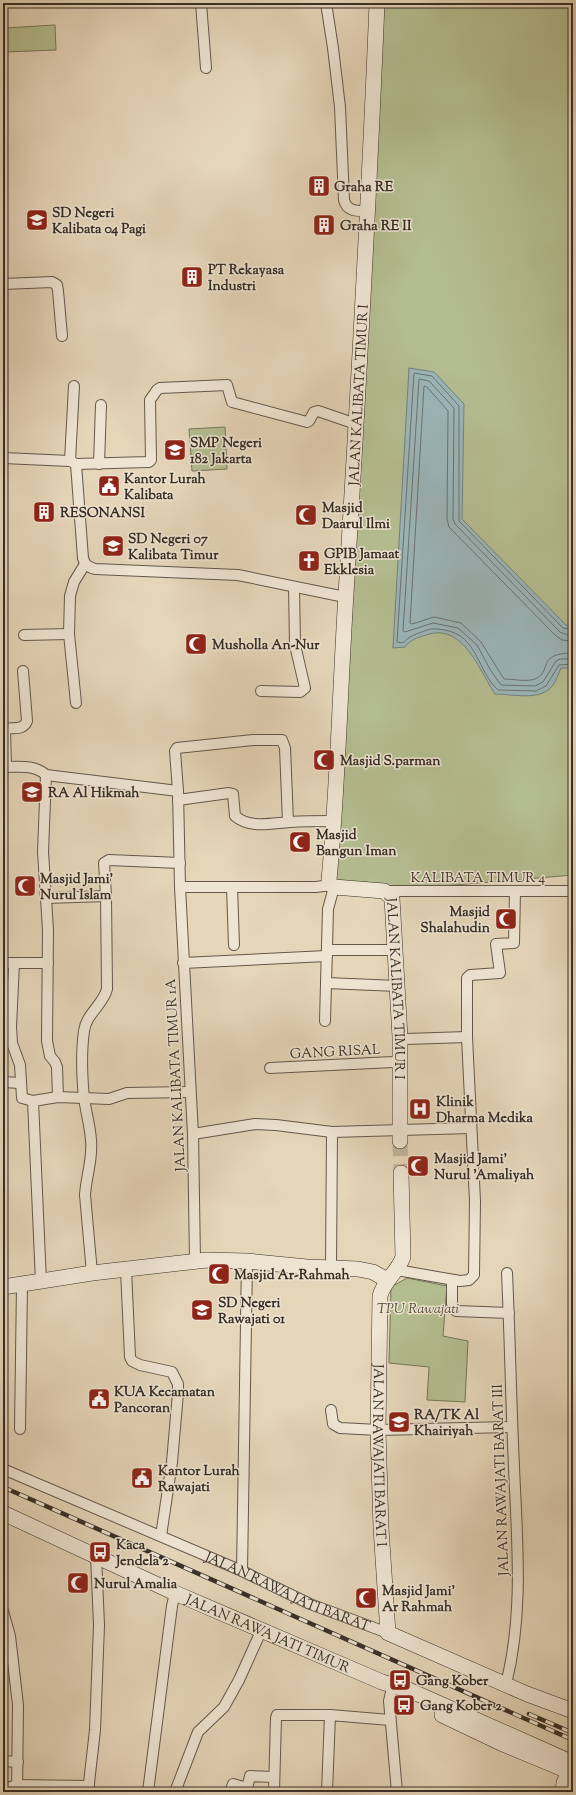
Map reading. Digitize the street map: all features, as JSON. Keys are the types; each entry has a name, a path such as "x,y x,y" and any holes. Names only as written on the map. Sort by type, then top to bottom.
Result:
{"street":[{"path":"201,3 206,68"},
{"path":"326,3 340,107 344,200 347,208 350,210 368,212"},
{"name":"JALAN KALIBATA TIMUR I","path":"377,3 368,212 345,597 335,821 329,880 333,886 384,891 392,898 400,1037 400,1135"},
{"path":"3,284 52,282 56,285 62,336"},
{"path":"3,458 99,464 149,462 151,460 150,400 160,388 227,385 232,402 307,422 314,412 318,411 356,424"},
{"path":"74,386 73,462 85,564 71,588 70,634 76,703"},
{"path":"99,464 101,405"},
{"path":"85,564 95,569 238,575 345,597"},
{"path":"260,691 300,692 305,688 295,645 294,587"},
{"path":"24,635 70,634"},
{"path":"23,671 27,721 25,726 21,728 11,727 5,729 4,767 35,767 40,769 46,775 178,795 229,793 233,794 235,816 241,821 260,825 288,822 335,821"},
{"name":"JALAN KALIBATA TIMUR 1A","path":"195,1261 193,1134 180,887 177,748 253,740 282,740 285,748 288,822"},
{"path":"46,775 43,852 48,963 47,1042 50,1056 57,1067 58,1097"},
{"path":"92,1274 85,1182 89,1174 92,1141 84,1098 83,1054 84,1030 89,1017 103,1000 107,989 106,896 104,863 106,860 180,863"},
{"path":"180,887 232,888 333,886 328,909 325,1021"},
{"path":"232,888 234,944"},
{"name":"KALIBATA TIMUR 4","path":"384,891 573,891"},
{"path":"3,1287 195,1261 247,1262 307,1268 331,1267 392,1275 469,1280 474,1275 474,1201 467,1037 467,978 470,975 500,973 496,944 514,943 515,891"},
{"path":"46,898 106,896"},
{"path":"184,964 327,953 396,950"},
{"path":"3,963 48,963"},
{"path":"14,964 11,1027 12,1044 20,1065 22,1098 33,1100 58,1097 109,1098 127,1093 190,1092"},
{"path":"326,983 398,986"},
{"path":"400,1037 406,1039 467,1037"},
{"name":"GANG RISAL","path":"270,1068 393,1062 400,1059"},
{"path":"3,1082 20,1083"},
{"path":"33,1100 41,1282"},
{"path":"193,1134 255,1124 332,1132 397,1131 400,1135 470,1128"},
{"path":"331,1267 332,1132"},
{"path":"392,1275 403,1257 404,1250 401,1172"},
{"path":"242,1571 247,1262"},
{"path":"126,1270 130,1357 132,1361 140,1365 172,1372 178,1384 172,1462 161,1536"},
{"name":"JALAN RAWAJATI BARAT III","path":"506,1684 515,1637 518,1572 507,1274"},
{"name":"JALAN RAWAJATI BARAT I","path":"388,1633 380,1528 378,1430 380,1296 382,1289 392,1275"},
{"path":"452,1280 452,1304 456,1311 509,1313"},
{"path":"20,1429 22,1284"},
{"path":"331,1410 332,1422 336,1428 378,1430 512,1427"},
{"name":"JALAN RAWA JATI BARAT","path":"3,1468 101,1512 242,1571 310,1604 388,1633 527,1694 573,1711"},
{"name":"JALAN RAWA JATI TIMUR","path":"3,1513 96,1556 173,1599 262,1629 388,1685 503,1744 572,1768"},
{"path":"4,1792 8,1788 89,1789 95,1730 99,1632 96,1556"},
{"path":"148,1792 173,1599"},
{"path":"3,1610 10,1636 16,1676 18,1704 17,1789"},
{"path":"175,1792 198,1732 224,1708 239,1680 262,1629"},
{"path":"388,1685 397,1792"},
{"path":"274,1792 277,1715 330,1716 390,1720"},
{"path":"327,1792 330,1716"},
{"path":"3,1761 18,1762"},
{"path":"563,1792 564,1782 572,1768"},
{"path":"230,1792 233,1784 247,1788 250,1776 274,1777"}],"green space":[{"path":"377,3 573,3 573,875 384,891 334,887"},
{"path":"55,25 56,50 5,52 4,28"},
{"path":"225,427 227,469 192,471 189,429"},
{"name":"TPU Rawajati","path":"407,1278 447,1286 443,1336 468,1341 465,1402 427,1400 429,1367 389,1363 391,1287"}],"water":[{"path":"409,368 434,372 464,404 462,519 566,625 573,626 573,668 561,668 553,685 543,693 530,696 495,694 476,661 460,642 450,635 439,633 426,635 412,640 405,647 393,648"}],"tunnel":[{"path":"400,1141 401,1173"}],"railway":[{"path":"3,1487 573,1740"},
{"path":"529,1714 573,1733"}],"place":[{"name":"Graha RE","path":"319,186"},
{"name":"SD Negeri Kalibata 04 Pagi","path":"37,220"},
{"name":"Graha RE II","path":"324,225"},
{"name":"PT Rekayasa Industri","path":"192,277"},
{"name":"SMP Negeri 182 Jakarta","path":"175,450"},
{"name":"Kantor Lurah Kalibata","path":"109,486"},
{"name":"RESONANSI","path":"44,512"},
{"name":"Masjid Daarul Ilmi","path":"306,515"},
{"name":"SD Negeri 07 Kalibata Timur","path":"113,546"},
{"name":"GPIB Jamaat Ekklesia","path":"309,561"},
{"name":"Musholla An-Nur","path":"196,644"},
{"name":"Masjid S.parman","path":"324,760"},
{"name":"RA Al Hikmah","path":"32,792"},
{"name":"Masjid Bangun Iman","path":"300,842"},
{"name":"Masjid Jami' Nurul Islam","path":"25,886"},
{"name":"Masjid Shalahudin","path":"506,919"},
{"name":"Klinik Dharma Medika","path":"420,1109"},
{"name":"Masjid Jami' Nurul 'Amaliyah","path":"418,1166"},
{"name":"Masjid Ar-Rahmah","path":"219,1274"},
{"name":"SD Negeri Rawajati 01","path":"202,1310"},
{"name":"KUA Kecamatan Pancoran","path":"99,1399"},
{"name":"RA/TK Al Khairiyah","path":"399,1422"},
{"name":"Kantor Lurah Rawajati","path":"142,1478"},
{"name":"Kaca Jendela 2","path":"100,1552"},
{"name":"Nurul Amalia","path":"78,1583"},
{"name":"Masjid Jami' Ar Rahmah","path":"366,1598"},
{"name":"Gang Kober","path":"400,1680"},
{"name":"Gang Kober 2","path":"404,1705"}]}
